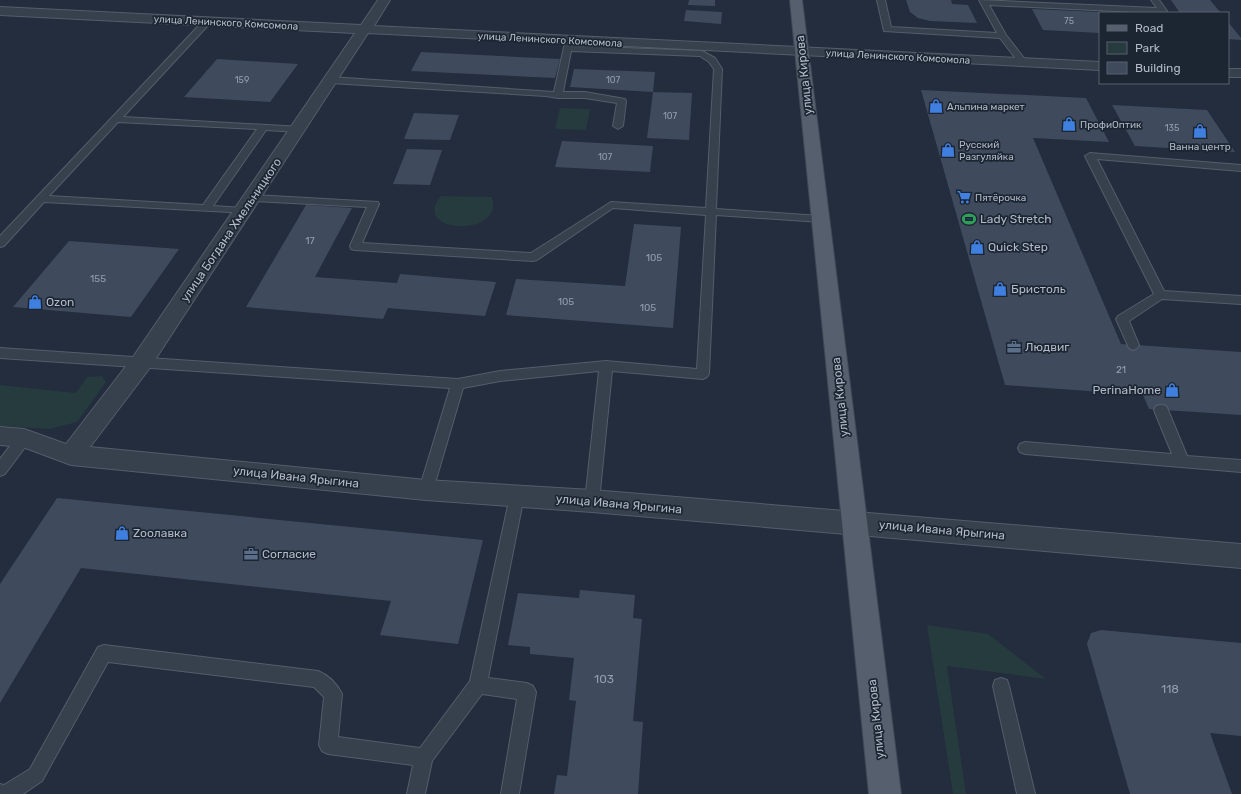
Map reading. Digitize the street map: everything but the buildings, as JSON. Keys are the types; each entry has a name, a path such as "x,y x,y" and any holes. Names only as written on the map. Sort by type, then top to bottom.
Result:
{"main road":[{"name":"улица Кирова","path":"796,0 885,794"}],"street":[{"path":"0,10 31,0"},
{"name":"улица Богдана Хмельницкого","path":"71,455 141,363 384,0"},
{"name":"улица Ленинского Комсомола","path":"0,10 365,30 568,44 801,51 1099,66"},
{"path":"1229,73 1241,73"},
{"name":"улица Ивана Ярыгина","path":"0,436 24,438 71,455 426,490 592,502 1241,556"}],"lane":[{"path":"881,0 888,28 1002,36"},
{"path":"983,1 1163,10 1155,0"},
{"path":"983,1 1002,36 1023,62"},
{"path":"0,243 208,21"},
{"path":"0,353 458,384 500,376 606,366 703,374 718,69 716,63 709,57 702,54 568,44 558,95"},
{"path":"330,80 546,92 558,95 585,95 622,101 618,126"},
{"path":"116,119 299,129"},
{"path":"206,209 263,127"},
{"path":"1160,295 1090,156 1241,168"},
{"path":"41,199 206,209 248,205 374,204 355,246 533,257 611,205 821,219"},
{"path":"1133,345 1122,318 1160,295 1241,300"},
{"path":"592,502 606,366"},
{"path":"426,490 458,384"},
{"path":"1161,410 1182,461"},
{"path":"0,470 24,438"},
{"path":"1025,448 1241,466"},
{"path":"416,794 424,757 478,685 517,496"},
{"path":"0,793 6,794 36,775 104,652 318,679 333,694 328,745 424,757"},
{"path":"478,685 527,692 510,794"},
{"path":"1002,686 1026,794"}],"green space":[{"path":"560,108 590,109 586,130 555,129"},
{"path":"441,196 492,197 492,210 485,219 473,225 459,226 447,224 437,218 435,209"},
{"path":"102,376 106,382 77,422 50,429 0,426 0,385 76,393 87,377"},
{"path":"927,625 988,634 1046,679 947,666 966,794 953,794"}],"place":[{"name":"Альпина маркет","path":"936,106"},
{"name":"ПрофиОптик","path":"1069,124"},
{"name":"Ванна центр","path":"1200,131"},
{"name":"Русский Разгуляйка","path":"948,150"},
{"name":"Пятёрочка","path":"964,197"},
{"name":"Lady Stretch","path":"969,219"},
{"name":"Quick Step","path":"977,247"},
{"name":"Бристоль","path":"1000,289"},
{"name":"Ozon","path":"35,302"},
{"name":"Людвиг","path":"1014,347"},
{"name":"PerinaHome","path":"1172,390"},
{"name":"Zooлавка","path":"122,533"},
{"name":"Согласие","path":"251,554"}]}
